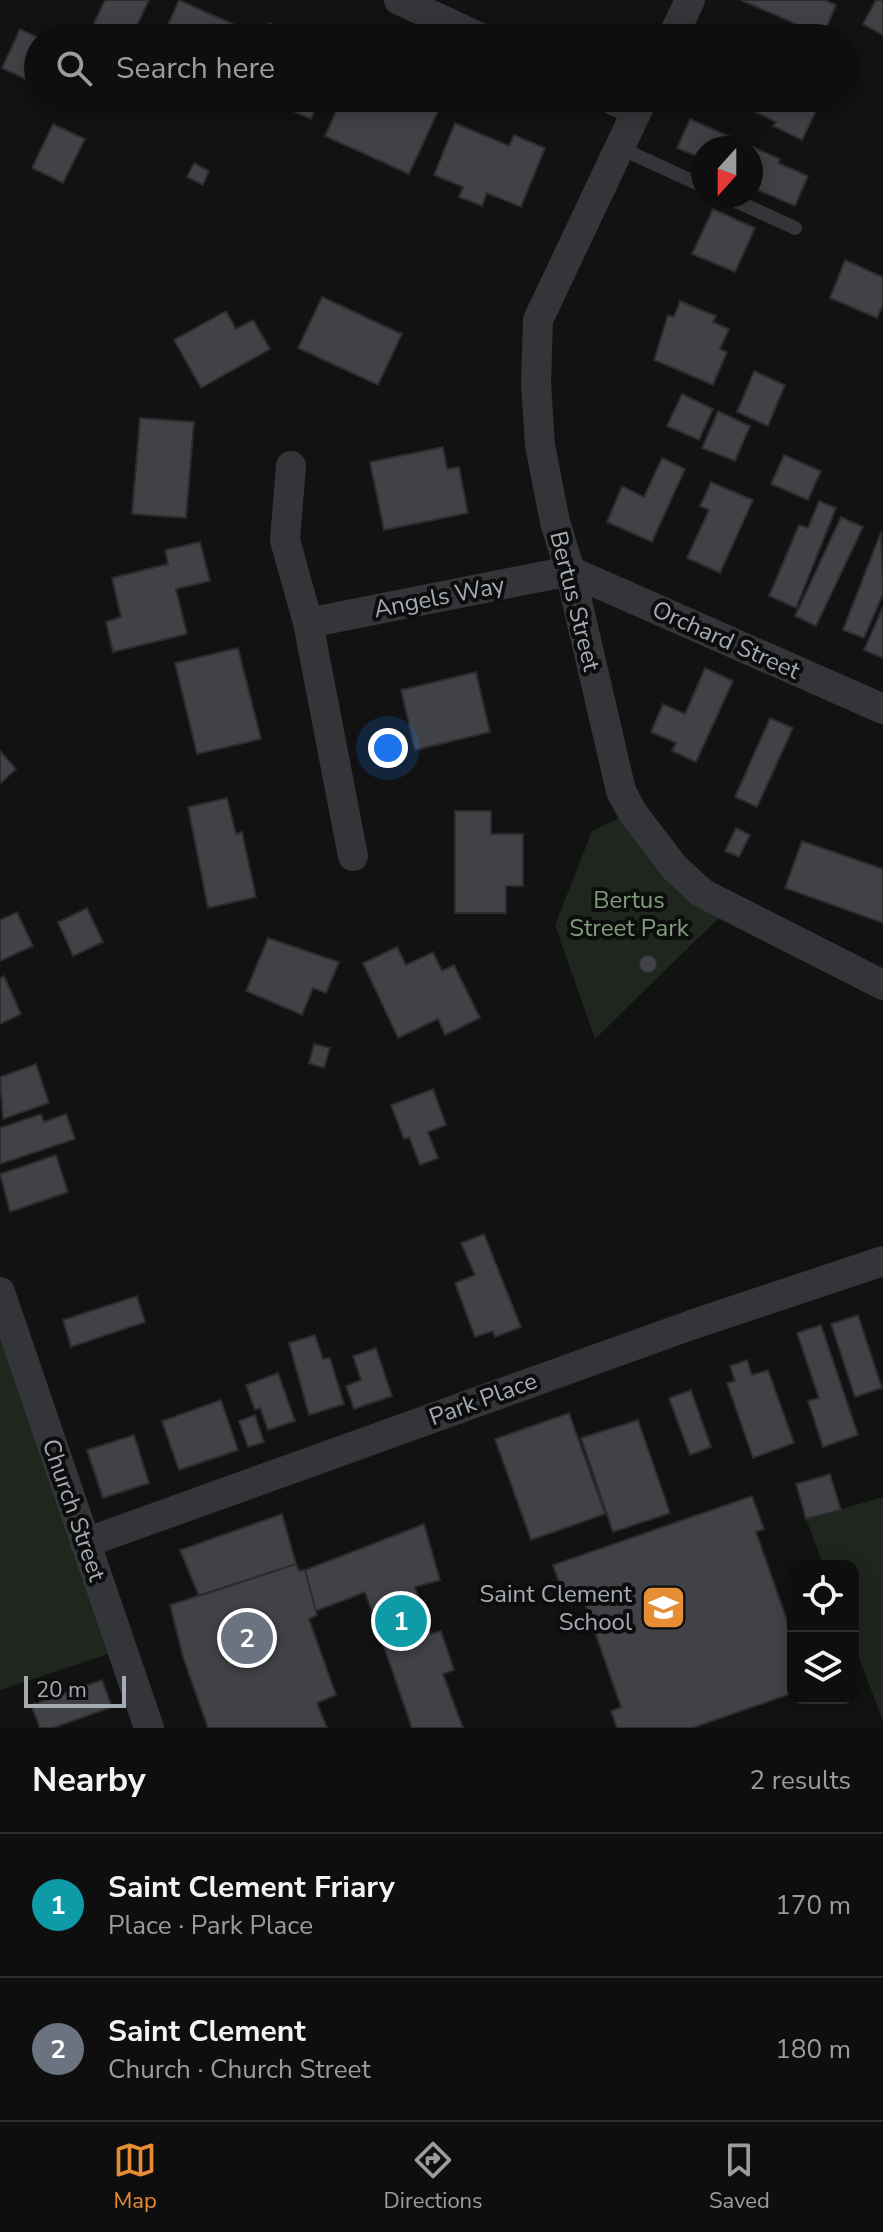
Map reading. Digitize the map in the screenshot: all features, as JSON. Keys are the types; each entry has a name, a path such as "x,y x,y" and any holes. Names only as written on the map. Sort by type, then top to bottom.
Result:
{"street":[{"path":"399,0 451,24"},
{"path":"679,24 690,0"},
{"name":"Bertus Street","path":"636,112 538,320 536,383 540,445 555,522 570,571 621,791 632,812 674,867 702,893 883,985"},
{"path":"291,466 285,540 308,623 353,856"},
{"name":"Angels Way","path":"308,623 570,571"},
{"name":"Orchard Street","path":"570,571 883,709"},
{"name":"Park Place","path":"85,1543 691,1325 883,1261"},
{"name":"Church Street","path":"0,1292 149,1728"}],"lane":[{"path":"620,148 691,181"},
{"path":"751,208 795,228"}],"green space":[{"name":"Bertus Street Park","path":"632,812 730,907 595,1039 555,925 592,831"},
{"path":"0,1292 123,1649 0,1690"},
{"path":"883,1497 883,1721 859,1658 859,1560 822,1560 806,1519"}],"building":[{"path":"105,0 149,0 138,24 93,24"},
{"path":"179,0 233,24 168,24"},
{"path":"741,0 825,0 836,5 828,24 796,24"},
{"path":"876,0 883,0 883,35 863,24"},
{"path":"20,29 24,31 24,79 2,68"},
{"path":"295,112 314,112 311,119"},
{"path":"336,112 438,112 409,174 325,136"},
{"path":"756,112 816,112 802,140 773,126 776,122"},
{"path":"690,119 728,136 691,136 691,154 677,148"},
{"path":"455,123 509,146 514,135 545,148 521,207 487,193 482,206 459,197 463,187 434,175"},
{"path":"53,124 85,139 63,183 32,168"},
{"path":"763,151 780,159 778,163 808,176 795,206 763,192"},
{"path":"194,163 209,171 203,185 187,177"},
{"path":"713,209 755,228 735,272 692,254"},
{"path":"845,260 883,277 883,305 877,318 830,298"},
{"path":"322,297 402,334 378,385 298,348"},
{"path":"680,301 716,316 713,322 729,329 720,349 727,352 713,385 654,360 668,315 674,317"},
{"path":"226,311 236,329 253,320 270,349 201,388 174,340"},
{"path":"754,371 785,385 768,426 737,412"},
{"path":"682,394 713,409 699,440 667,426"},
{"path":"718,411 750,426 735,461 702,448"},
{"path":"140,418 194,422 186,518 132,514"},
{"path":"443,447 447,469 459,467 468,513 384,530 370,462"},
{"path":"784,455 821,471 808,500 771,484"},
{"path":"662,458 685,469 652,542 607,522 622,486 644,497"},
{"path":"711,482 753,500 720,573 687,558 709,510 700,506"},
{"path":"819,501 836,508 796,608 769,596 799,525 808,528"},
{"path":"841,517 863,527 816,626 795,616"},
{"path":"881,532 883,594 864,638 843,630"},
{"path":"200,542 210,581 176,589 187,634 113,652 106,622 121,617 112,578 168,564 165,550"},
{"path":"883,607 883,658 864,650"},
{"path":"238,648 261,739 197,754 175,663"},
{"path":"705,668 733,681 696,762 672,751 676,743 651,732 663,704 685,714"},
{"path":"476,672 490,732 415,750 401,690"},
{"path":"770,718 793,728 757,807 735,797"},
{"path":"0,751 16,769 0,784"},
{"path":"227,798 236,834 242,832 256,897 208,908 188,807"},
{"path":"455,811 491,811 491,834 523,834 523,886 506,886 506,913 455,913"},
{"path":"736,828 750,835 739,857 725,851"},
{"path":"802,841 883,869 883,923 785,888"},
{"path":"87,908 103,942 73,956 58,922"},
{"path":"17,912 33,946 0,961 0,920"},
{"path":"268,938 339,962 326,993 313,988 302,1015 246,991"},
{"path":"397,947 406,965 433,952 442,971 454,965 480,1018 445,1035 438,1019 398,1038 363,963"},
{"path":"648,955 657,964 648,973 639,964"},
{"path":"4,976 21,1014 0,1024 0,978"},
{"path":"314,1044 330,1048 324,1068 309,1063"},
{"path":"36,1064 49,1103 3,1119 0,1077"},
{"path":"433,1089 446,1125 428,1132 438,1158 420,1165 409,1137 404,1139 391,1105"},
{"path":"41,1114 44,1122 66,1114 75,1139 0,1164 0,1128"},
{"path":"56,1155 68,1192 10,1212 0,1174"},
{"path":"484,1234 521,1327 495,1337 493,1331 475,1337 455,1283 475,1275 461,1243"},
{"path":"137,1296 145,1322 71,1347 63,1320"},
{"path":"858,1315 882,1388 855,1397 831,1324"},
{"path":"821,1325 858,1435 823,1447 808,1401 819,1398 797,1333"},
{"path":"315,1335 323,1359 330,1358 344,1404 309,1415 289,1343"},
{"path":"376,1348 392,1396 354,1409 346,1386 361,1380 353,1356"},
{"path":"747,1360 752,1375 768,1370 794,1443 753,1458 727,1383 735,1381 730,1366"},
{"path":"278,1373 295,1421 268,1430 260,1408 255,1410 246,1385"},
{"path":"691,1390 711,1447 690,1455 669,1398"},
{"path":"221,1400 238,1450 179,1470 162,1421"},
{"path":"569,1413 605,1514 531,1540 495,1439"},
{"path":"255,1415 264,1442 248,1447 239,1421"},
{"path":"638,1420 670,1513 613,1532 581,1438"},
{"path":"134,1435 149,1483 103,1498 87,1450"},
{"path":"830,1474 841,1510 806,1519 796,1484"},
{"name":"Saint Clement School","path":"752,1496 764,1529 756,1532 787,1620 787,1695 692,1728 617,1728 611,1711 621,1707 583,1598 567,1604 553,1565"},
{"path":"282,1514 296,1564 199,1596 180,1550"},
{"path":"424,1524 440,1580 415,1587 431,1634 441,1631 454,1670 443,1674 463,1728 412,1728 365,1592 316,1611 305,1570"},
{"path":"296,1564 299,1571 305,1570 317,1615 309,1619 336,1695 317,1703 327,1728 208,1728 183,1657 170,1605"},
{"path":"102,1680 112,1707 53,1728 40,1728 31,1705"}],"place":[{"name":"Saint Clement School","path":"663,1608"},
{"name":"Saint Clement Friary","path":"401,1621"},
{"name":"Saint Clement","path":"247,1638"}]}
